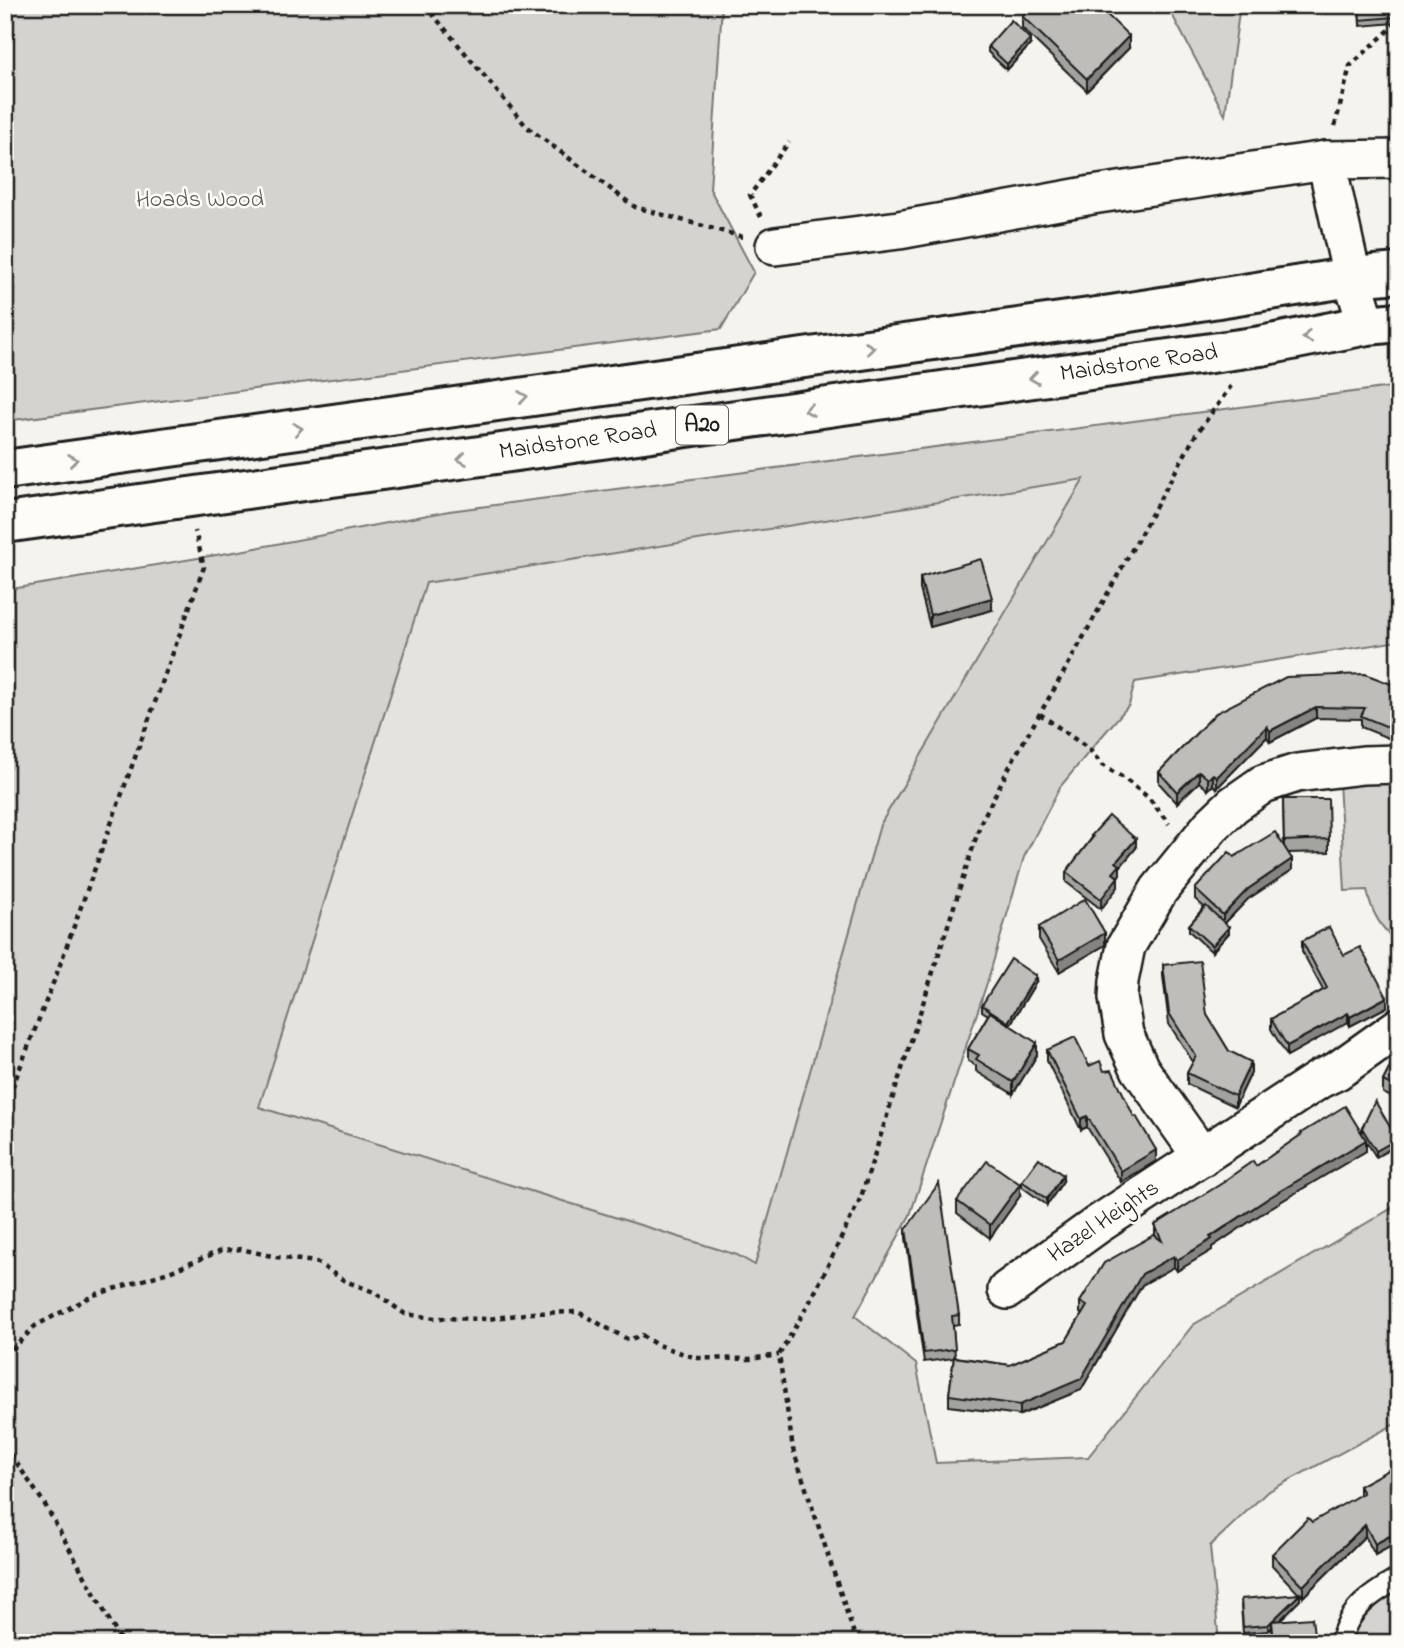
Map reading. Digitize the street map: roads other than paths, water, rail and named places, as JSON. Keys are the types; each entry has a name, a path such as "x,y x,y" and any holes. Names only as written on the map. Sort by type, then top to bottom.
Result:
{"main road":[{"name":"A20","path":"5,470 1111,315 1352,277 1399,273"},
{"name":"Maidstone Road","path":"5,523 1261,346 1383,323"}],"street":[{"path":"775,246 900,230 1092,195 1326,160 1399,159"},
{"path":"1326,160 1352,277 1383,323"},
{"path":"1202,1157 1140,1069 1124,1034 1118,998 1126,946 1159,890 1215,822 1233,805 1263,784 1297,773 1363,765 1399,764"},
{"name":"Hazel Heights","path":"1007,1290 1097,1225 1337,1071 1399,1027"}],"lane":[{"path":"1340,1643 1344,1627 1353,1612 1381,1588 1399,1578"}],"park label":[{"name":"Hoads Wood","path":"200,200"}]}
